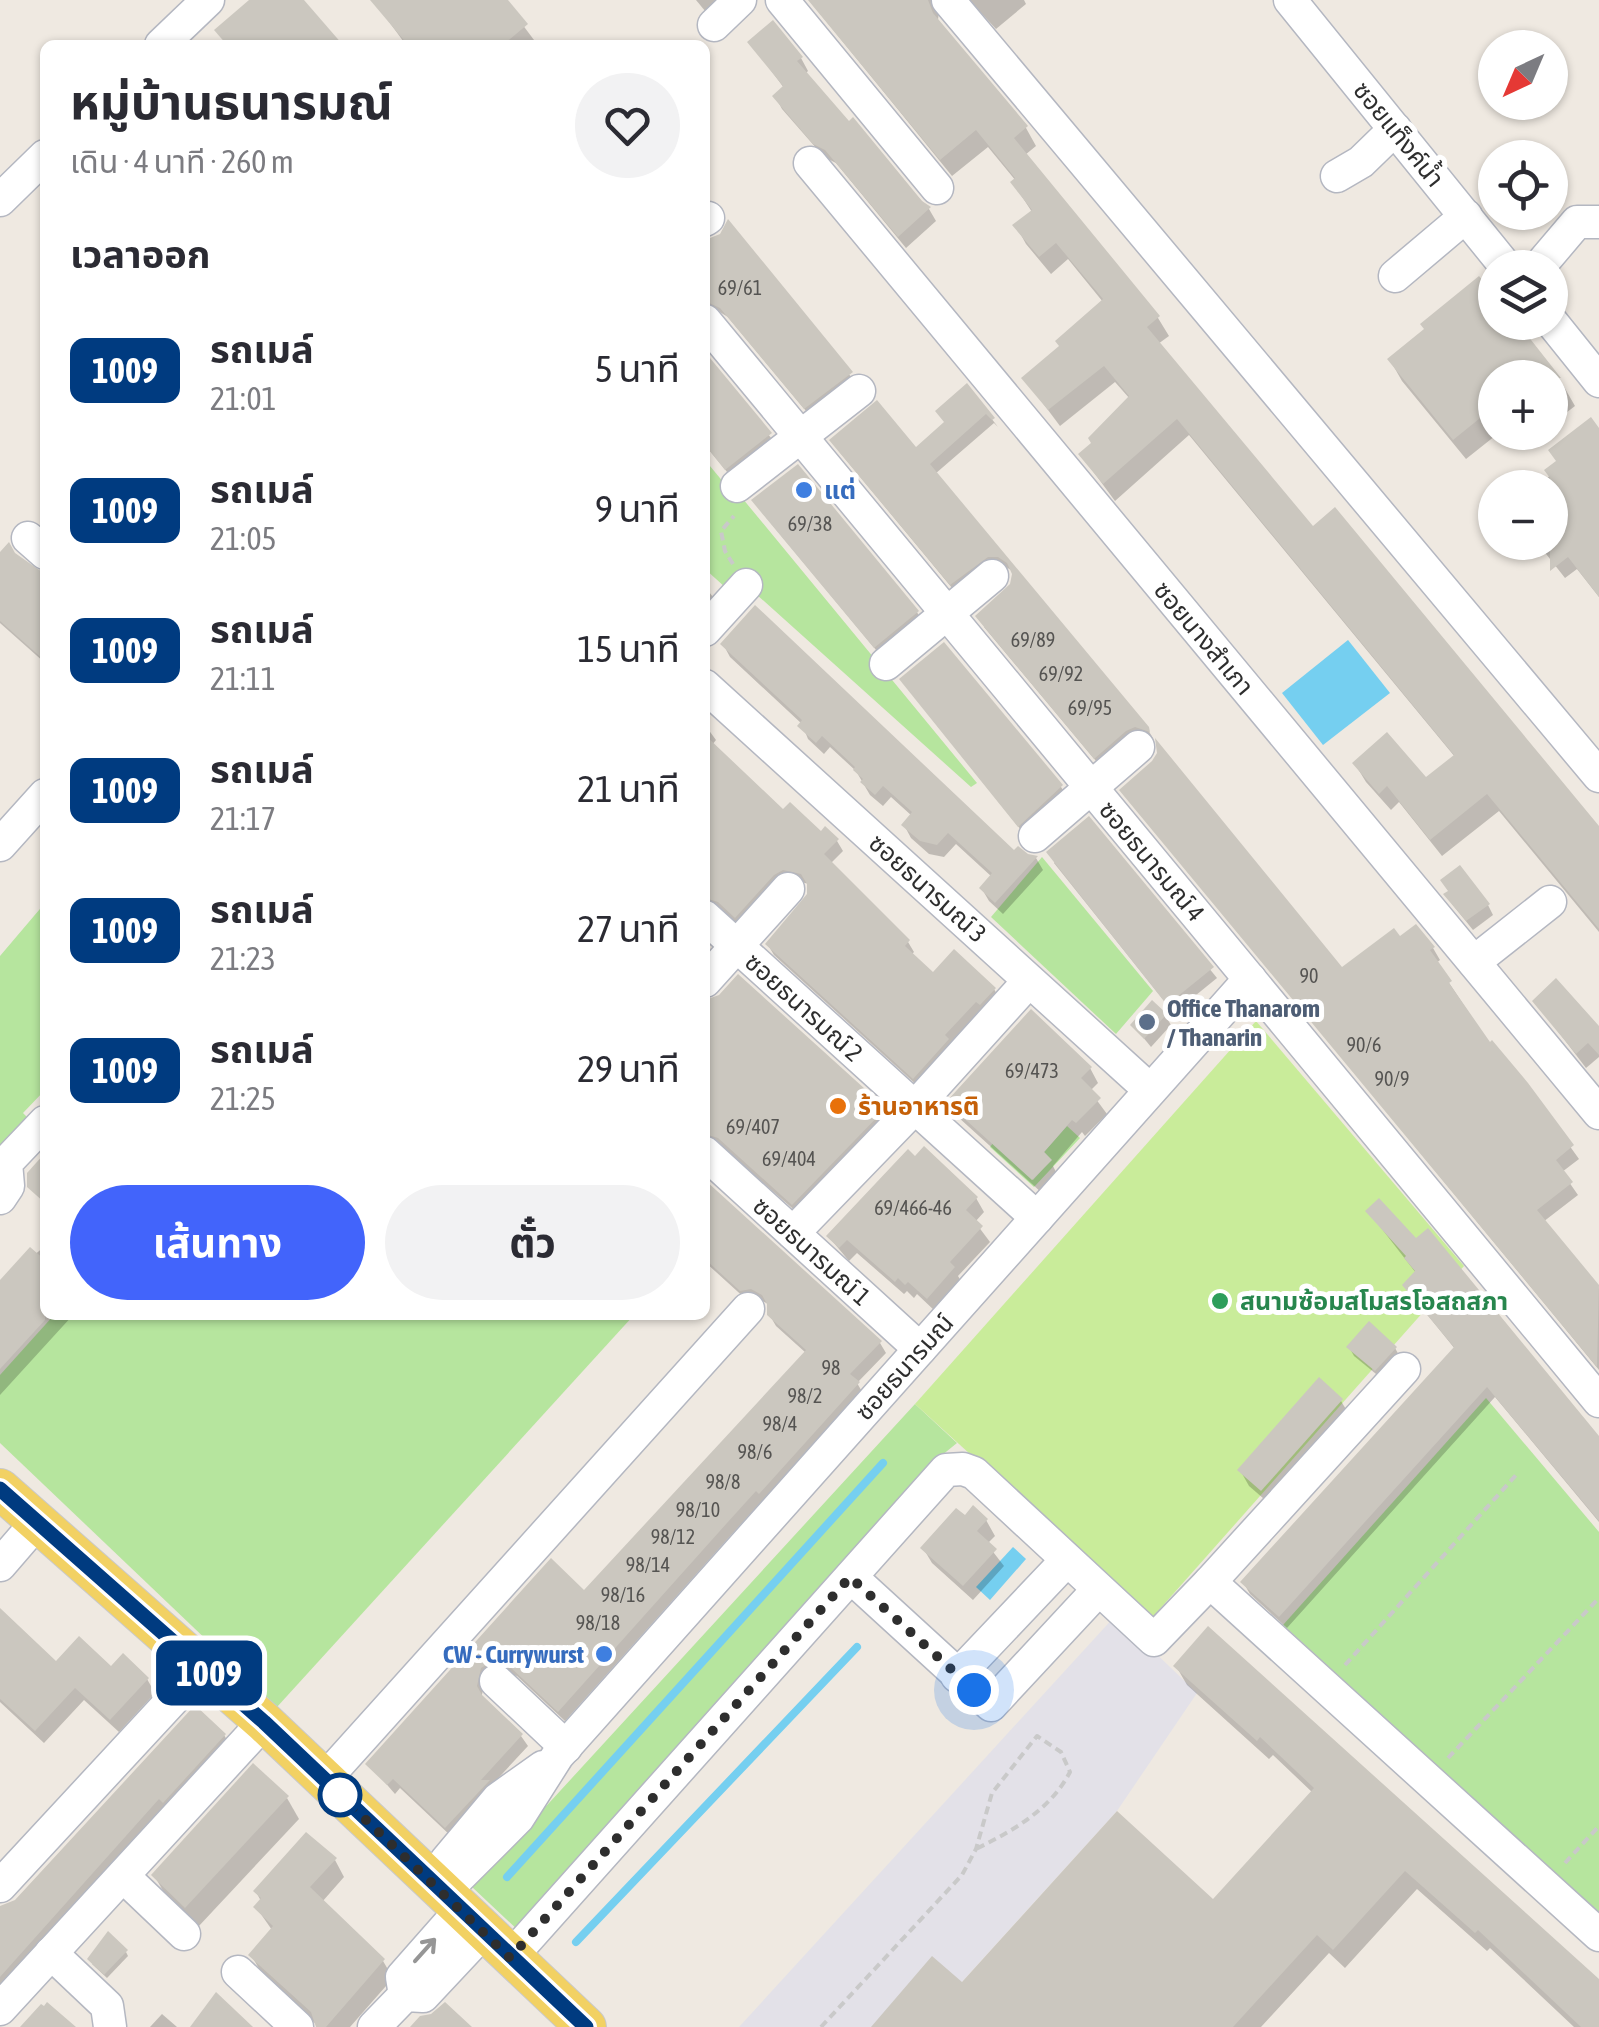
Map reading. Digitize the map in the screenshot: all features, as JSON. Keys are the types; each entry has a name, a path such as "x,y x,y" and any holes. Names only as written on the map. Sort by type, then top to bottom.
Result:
{"main road":[{"path":"0,1489 264,1722 586,2027"}],"street":[{"path":"175,40 208,0"},
{"path":"714,25 740,0"},
{"path":"782,0 937,188"},
{"path":"948,0 1599,776"},
{"name":"ซอยแท็งค์น้ำ","path":"1290,0 1493,250"},
{"path":"1337,176 1361,162 1395,130"},
{"path":"0,200 40,161"},
{"name":"ซอยนางสำเภา","path":"810,162 1599,1113"},
{"path":"1395,276 1466,216"},
{"path":"1553,250 1577,222 1599,222"},
{"name":"ซอยธนารมณ์ 4","path":"710,327 1599,1401"},
{"path":"1566,340 1599,381"},
{"path":"737,486 859,391"},
{"path":"886,664 992,576"},
{"path":"710,625 746,585"},
{"name":"ซอยธนารมณ์ 3","path":"710,691 1150,1090"},
{"path":"1035,836 1138,747"},
{"path":"0,846 40,801"},
{"path":"710,976 788,890"},
{"path":"1474,962 1550,902"},
{"name":"ซอยธนารมณ์ 2","path":"710,921 1037,1218"},
{"name":"ซอยธนารมณ์","path":"465,1915 518,1818 562,1751 1250,978"},
{"path":"792,1233 1030,980"},
{"path":"0,1198 8,1186 6,1162 40,1127"},
{"name":"ซอยธนารมณ์ 1","path":"710,1158 920,1349"},
{"path":"324,1780 748,1310"},
{"path":"374,2027 405,1995 422,1996 465,1915 850,1577 946,1470 974,1473 1154,1640 1404,1369"},
{"path":"0,1566 38,1521"},
{"path":"957,1676 1067,1560"},
{"path":"850,1577 991,1705 1098,1590"},
{"path":"1210,1582 1599,1935"},
{"path":"0,1886 203,1667"},
{"path":"496,1681 562,1751"},
{"path":"0,2009 264,1722"},
{"path":"124,1876 184,1934"},
{"path":"51,1953 107,2006 110,2027"},
{"path":"238,1972 297,2027"}],"path":[{"path":"737,486 738,511 721,531 725,551 746,585"},
{"path":"1325,1687 1517,1474"},
{"path":"1428,1780 1599,1598"},
{"path":"821,2027 962,1875 976,1849 992,1793 1037,1736 1061,1752 1070,1772 1058,1793 1016,1830 976,1849"},
{"path":"1545,1886 1599,1826"}],"shaded area":[{"path":"1116,1615 1197,1693 1117,1811 921,2027 739,2027"}],"green space":[{"path":"710,466 734,495 738,493 977,783 971,787 746,585 726,588 710,574"},
{"path":"1042,857 1153,991 1116,1034 991,917"},
{"path":"40,909 40,1095 23,1113 30,1120 0,1153 0,956"},
{"name":"สนามซ้อมสโมสรโอสถสภา","path":"1256,1021 1464,1266 1151,1619 915,1404"},
{"path":"1067,1126 1080,1138 1034,1187 990,1147 993,1143 1033,1180 1051,1160 1044,1152"},
{"path":"50,1320 629,1320 277,1707 0,1443 0,1375"},
{"path":"1486,1398 1599,1532 1599,1914 1283,1625"},
{"path":"915,1404 957,1443 936,1460 521,1933 472,1887"}],"water":[{"path":"1348,640 1390,693 1323,745 1282,693"},
{"path":"1013,1547 1026,1559 990,1600 976,1587"}],"building":[{"path":"249,0 304,0 339,40 223,40 214,30"},
{"path":"370,0 508,0 528,24 509,40 404,40"},
{"path":"808,0 928,0 933,13 1028,126 1014,138 1160,316 1147,327 1313,526 1335,507 1599,826 1599,929 1487,794 1430,840 1387,786 1379,794 1352,763 1387,732 1426,777 1454,755 1177,419 1103,484 1078,454 1091,443 1088,438 1129,396 1104,366 1048,410 1021,378 1059,346 1055,341 1103,299 1056,243 1039,257 1012,225 1032,210 1010,182 1015,178 976,130 940,160"},
{"path":"773,20 803,57 797,61 849,121 853,117 931,207 898,237 825,150 813,144 772,96 783,86 747,42"},
{"path":"728,219 853,372 804,409 720,308 710,303 710,238 720,234"},
{"path":"1478,277 1478,340 1531,340 1547,360 1478,360 1478,420 1453,440 1387,359 1424,329 1420,324"},
{"path":"710,358 772,433 725,470 710,451"},
{"path":"967,383 995,418 992,420 986,414 930,464 1149,727 1150,732 1135,727 1126,731 1094,759 975,616 1010,584 1012,574 1007,563 998,557 988,557 950,585 829,440 877,400 916,447 944,422 935,411"},
{"path":"1591,417 1599,428 1599,597 1568,557 1568,470 1544,470 1556,461 1548,450 1568,450 1568,435"},
{"path":"798,464 919,611 874,648 751,500"},
{"path":"9,542 15,553 40,570 40,657 0,621 0,552"},
{"path":"1550,560 1564,560 1550,571"},
{"path":"755,605 1014,850 1018,846 1038,856 995,903 979,888 992,873 948,833 937,845 920,841 901,825 912,812 883,786 875,795 860,782 863,779 853,770 855,767 822,736 816,743 797,726 802,720 720,644"},
{"path":"944,642 1063,785 1018,827 899,679"},
{"path":"1155,738 1342,967 1394,928 1400,936 1416,924 1435,947 1430,950 1452,981 1449,983 1490,1042 1528,1083 1574,1145 1556,1160 1573,1182 1537,1210 1599,1285 1597,1367 1119,790 1152,761 1157,753"},
{"path":"710,740 783,809 790,802 821,831 825,826 839,839 824,854 910,940 905,946 933,972 954,949 996,988 980,1005 976,1002 945,1035 949,1039 913,1079 765,944 807,894 801,874 783,870 774,875 735,918 710,900"},
{"path":"1089,816 1214,967 1167,1005 1046,852"},
{"path":"1460,865 1490,904 1466,921 1443,894 1448,891 1440,880"},
{"path":"738,974 886,1108 792,1205 718,1138 710,1136 710,998 719,995"},
{"path":"1556,978 1599,1026 1599,1055 1588,1043 1576,1054 1532,1001"},
{"path":"1152,1000 1167,1014 1144,1039 1130,1025"},
{"path":"1031,1009 1092,1067 1081,1078 1101,1098 1076,1123 1072,1120 1044,1152 1052,1160 1032,1180 946,1102"},
{"path":"924,1146 978,1197 966,1210 983,1226 950,1262 955,1267 927,1299 908,1282 905,1285 898,1278 895,1282 847,1240 839,1248 826,1236 908,1149 915,1156"},
{"path":"40,1159 40,1199 27,1187 27,1173"},
{"path":"710,1185 882,1341 850,1374 860,1382 759,1494 756,1491 558,1712 509,1666 491,1662 481,1668 477,1686 482,1695 523,1734 481,1780 490,1780 445,1828 393,1779 387,1785 365,1764 551,1558 584,1590 806,1350 767,1315 762,1295 751,1289 740,1291 710,1264"},
{"path":"1379,1198 1416,1238 1428,1228 1599,1436 1599,1521 1487,1387 1279,1617 1240,1582 1454,1347 1402,1285 1415,1271 1365,1211"},
{"path":"30,1247 40,1256 40,1320 45,1320 0,1369 0,1280"},
{"path":"1369,1321 1397,1347 1375,1371 1346,1347"},
{"path":"1319,1377 1343,1399 1261,1491 1237,1470"},
{"path":"973,1505 988,1519 977,1531 997,1549 963,1586 920,1548 956,1508 965,1515"},
{"path":"0,1608 56,1661 79,1636 111,1666 123,1653 149,1678 110,1720 75,1688 35,1731 0,1699"},
{"path":"1208,1626 1599,1979 1599,2027 1581,2027 1478,1930 1475,1933 1405,1871 1333,1950 1317,1935 1233,2027 871,2027 932,1956 962,1982 1117,1811 1213,1899 1314,1788 1260,1737 1257,1741 1173,1666"},
{"path":"195,1705 226,1734 163,1803 159,1799 0,1977 0,1906 15,1900"},
{"path":"253,1763 289,1796 185,1908 151,1875"},
{"path":"306,1832 337,1858 310,1887 385,1959 326,2027 316,2027 311,2012 248,1955 273,1926 253,1907 261,1898 253,1891"},
{"path":"108,1931 128,1950 104,1975 87,1959"},
{"path":"216,1992 253,2027 190,2027"},
{"path":"47,2002 76,2027 20,2027"},
{"path":"445,2002 472,2027 410,2027 420,2016 431,2014"}],"waterway":[{"path":"507,1877 883,1463"},
{"path":"576,1942 857,1647"}],"bus line":[{"name":"1009","path":"0,1489 264,1722 586,2027"}],"place":[{"name":"แต่","path":"804,490"},
{"name":"Office Thanarom / Thanarin","path":"1147,1022"},
{"name":"ร้านอาหารติ","path":"838,1106"},
{"name":"สนามซ้อมสโมสรโอสถสภา","path":"1220,1301"},
{"name":"CW - Currywurst","path":"604,1654"}],"route":[{"path":"340,1795 510,1958 850,1577 974,1690"}]}
